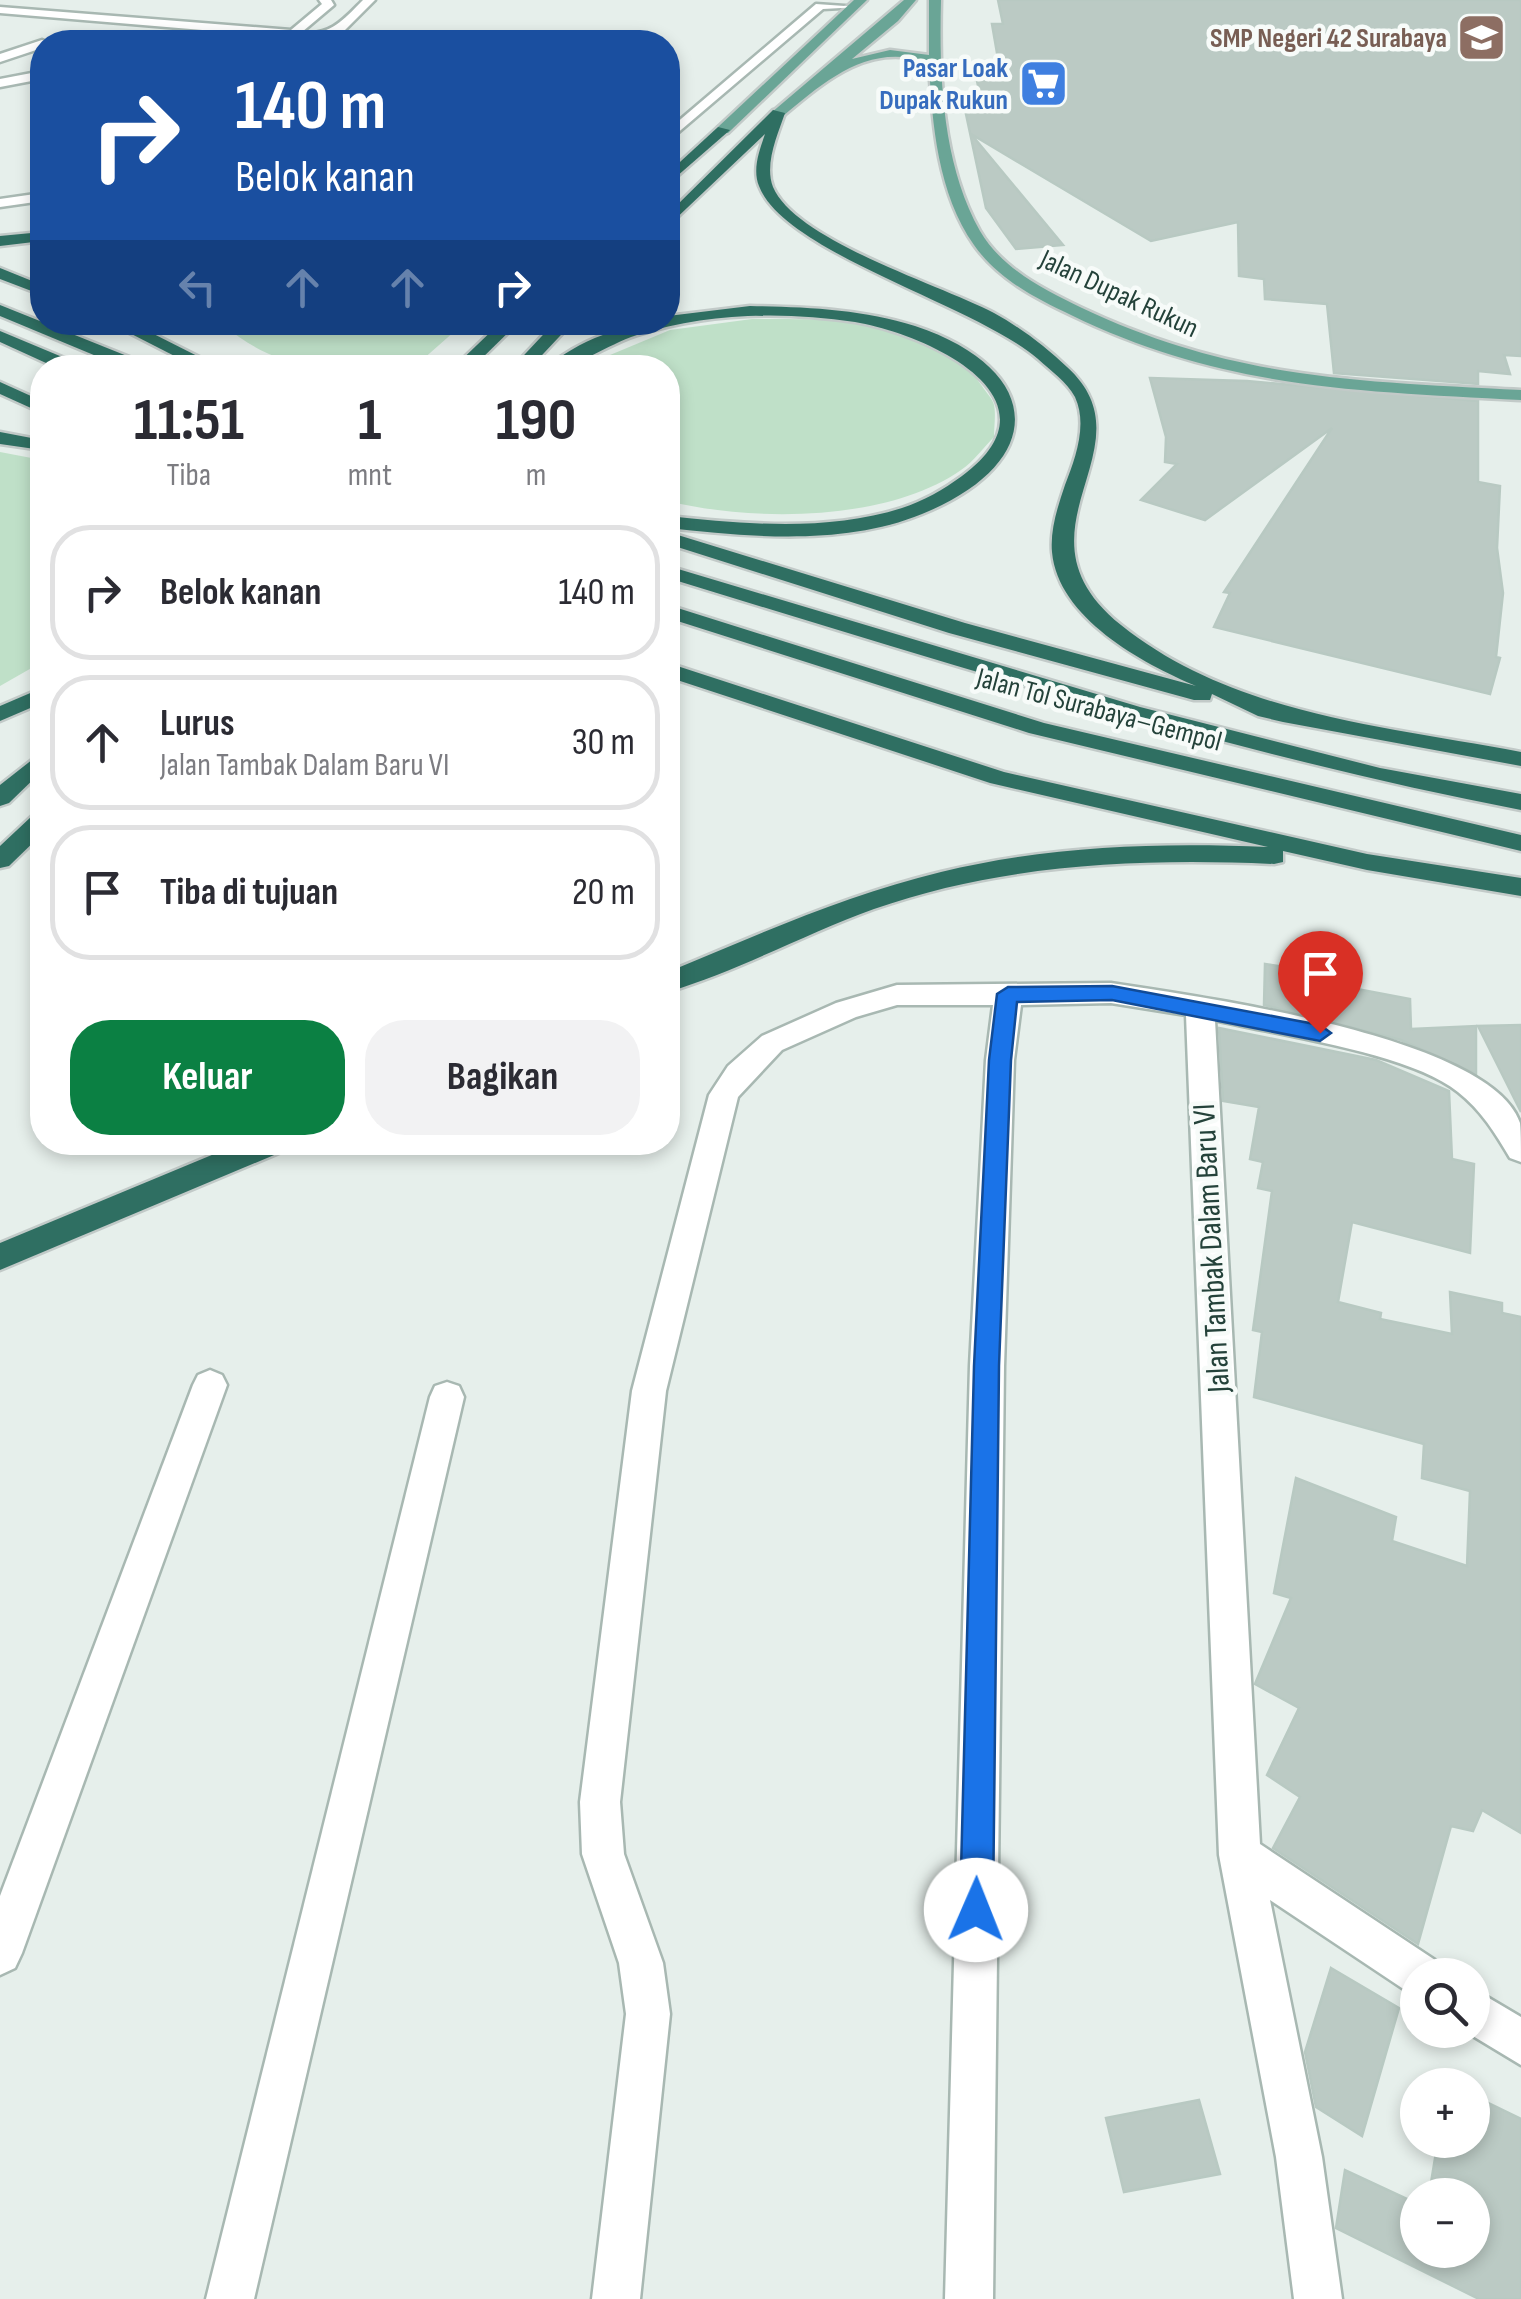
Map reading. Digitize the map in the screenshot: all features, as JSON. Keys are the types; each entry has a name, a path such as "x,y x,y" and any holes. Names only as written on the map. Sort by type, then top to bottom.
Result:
{"highway":[{"path":"680,210 778,113"},
{"path":"778,113 763,170 767,190 794,224 1011,330 1072,380 1085,398 1091,427 1065,518 1063,546 1068,577 1092,606 1114,629 1156,659 1283,716"},
{"path":"680,150 723,130"},
{"path":"680,169 723,130"},
{"path":"0,241 30,238"},
{"path":"0,273 30,285"},
{"path":"0,310 30,322"},
{"path":"680,319 736,310 815,310 886,323 944,343 981,368 1006,402 1009,430 1000,454 963,488 914,510 805,529 680,523"},
{"path":"61,335 109,355"},
{"path":"144,335 186,355"},
{"path":"184,335 201,355"},
{"path":"476,355 497,335"},
{"path":"533,355 553,335"},
{"path":"579,355 620,335"},
{"path":"0,336 43,355"},
{"path":"0,386 30,402"},
{"path":"0,438 30,443"},
{"path":"680,542 957,628 1283,716 1521,760"},
{"name":"Jalan Tol Surabaya–Gempol","path":"680,576 1132,712 1380,775 1521,802"},
{"name":"Jalan Tol Surabaya–Gempol","path":"680,615 1037,728 1363,809 1521,843"},
{"path":"680,674 998,778 1367,862 1521,887"},
{"path":"0,714 30,700"},
{"path":"0,798 30,770"},
{"path":"0,860 30,832"},
{"path":"680,977 897,892 1040,863 1143,854 1367,862"},
{"path":"0,1257 244,1155"}],"main road":[{"path":"778,113 822,76 901,22 910,0"},
{"name":"Jalan Dupak Rukun","path":"935,0 928,33 953,182 972,231 992,258 1033,291 1177,355 1207,363 1372,386 1521,395"},
{"path":"723,130 858,3 901,22"},
{"path":"822,76 882,53 909,53 934,60"}],"street":[{"path":"64,0 150,6 133,22"},
{"path":"306,30 328,6 326,0"},
{"path":"338,30 368,0"},
{"path":"680,126 820,6 858,3"},
{"path":"0,10 272,30"},
{"path":"0,30 36,13"},
{"path":"265,28 283,13"},
{"path":"0,58 30,48"},
{"path":"3,77 30,62"},
{"path":"3,77 30,76"},
{"path":"0,203 30,199"},
{"path":"616,2299 648,2014 641,1963 604,1854 600,1802 649,1391 693,1232 713,1132 724,1096 738,1074 772,1043 797,1029 897,994 1112,993 1200,1007 1357,1041 1439,1067 1465,1081 1497,1110 1521,1150"},
{"path":"969,2299 987,1366 1000,1060 1008,994"},
{"name":"Jalan Tambak Dalam Baru VI","path":"1200,1007 1240,1855 1299,2157 1318,2299"},
{"path":"0,1953 210,1385"},
{"path":"230,2299 447,1397"},
{"path":"1240,1855 1400,1962"},
{"path":"1490,2022 1521,2043"}],"green space":[{"path":"752,319 813,319 878,326 908,334 937,346 962,363 982,386 995,409 994,437 965,467 931,487 896,500 818,513 778,514 680,503 680,355 610,355 658,335 680,335 680,329"},
{"path":"237,335 450,335 428,355 272,355"},
{"path":"0,452 30,458 30,669 0,686"}],"building":[{"path":"998,0 1521,0 1521,356 1504,355 1510,374 1478,371 1478,384 1334,373 1327,304 1265,299 1264,279 1239,276 1238,222 1151,241 971,134 1063,245 1016,249 986,208 963,100 981,100 976,76 1001,76 992,24 1003,24"},
{"path":"1150,378 1247,381 1478,401 1478,482 1500,486 1497,548 1503,593 1496,657 1500,658 1490,694 1214,627 1230,593 1224,592 1332,428 1205,520 1141,500 1177,464 1165,462 1166,437"},
{"path":"1265,964 1357,978 1357,989 1410,999 1411,1029 1476,1026 1476,1074 1401,1040 1264,1005"},
{"path":"1521,1025 1521,1112 1478,1026"},
{"path":"1219,1028 1376,1060 1449,1091 1452,1159 1474,1164 1470,1253 1352,1222 1338,1302 1381,1313 1380,1319 1452,1334 1450,1292 1502,1303 1502,1313 1521,1317 1521,1833 1482,1810 1473,1831 1451,1826 1418,1944 1273,1848 1300,1797 1267,1775 1299,1708 1255,1684 1291,1598 1274,1593 1296,1478 1396,1517 1392,1541 1467,1566 1470,1491 1422,1478 1424,1444 1254,1397 1262,1332 1253,1330 1272,1191 1258,1188 1263,1162 1250,1159 1259,1107 1223,1101"},
{"path":"1331,1968 1399,2008 1362,2136 1316,2107 1305,2052"},
{"path":"1199,2100 1220,2174 1124,2192 1106,2118"},
{"path":"1490,2104 1521,2119 1521,2299 1479,2299 1417,2268 1490,2268 1490,2178 1432,2178 1435,2158 1490,2158"},
{"path":"1345,2170 1400,2196 1400,2260 1336,2228"}],"place":[{"name":"SMP Negeri 42 Surabaya","path":"1482,38"},
{"name":"Pasar Loak Dupak Rukun","path":"1043,84"}],"route":[{"path":"976,1910 987,1366 1000,1060 1008,994 1112,993 1320,1033"}]}
